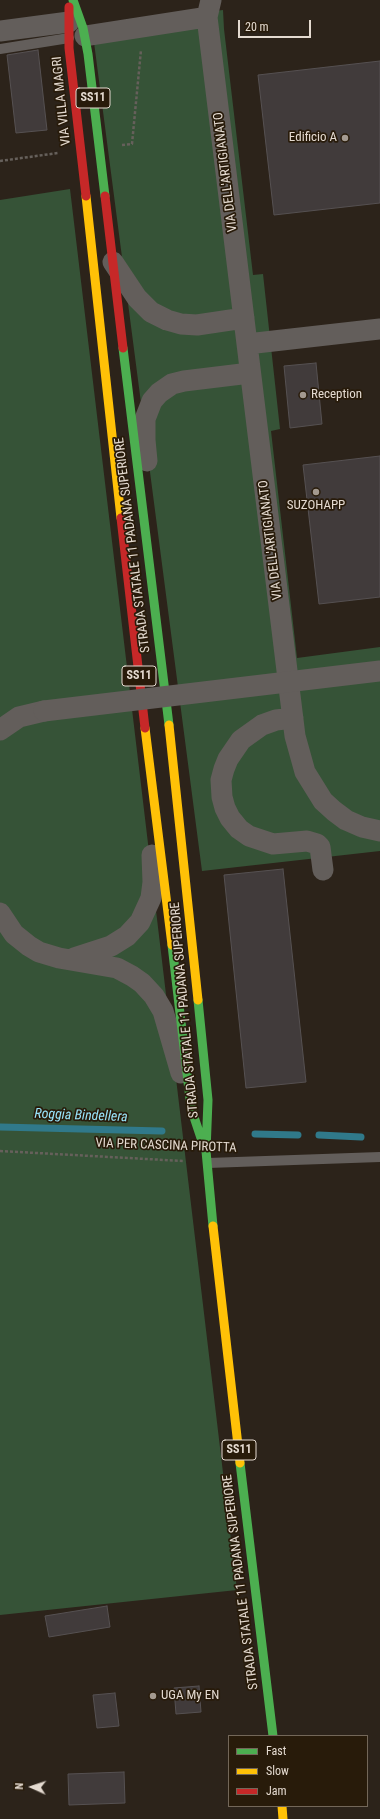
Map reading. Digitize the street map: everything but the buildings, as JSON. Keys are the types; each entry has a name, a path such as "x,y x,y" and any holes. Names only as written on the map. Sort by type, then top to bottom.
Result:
{"main road":[{"name":"VIA VILLA MAGRI","path":"69,0 105,198"},
{"name":"VIA VILLA MAGRI","path":"73,0 86,198"},
{"name":"STRADA STATALE 11 PADANA SUPERIORE","path":"86,198 142,702 190,1099 194,1118 206,1151"},
{"name":"STRADA STATALE 11 PADANA SUPERIORE","path":"105,198 187,884 208,1100 206,1151"},
{"name":"SS11","path":"206,1151 208,1163"},
{"name":"STRADA STATALE 11 PADANA SUPERIORE","path":"208,1163 219,1288 273,1735"},
{"path":"282,1807 283,1819"}],"street":[{"path":"0,30 74,32 209,9"},
{"name":"VIA DELL'ARTIGIANATO","path":"209,9 250,373 294,727 305,772 323,801 346,820 362,827 380,831"},
{"path":"112,262 137,298 152,312 167,320 181,324 197,325 244,318"},
{"path":"247,344 380,329"},
{"path":"169,734 169,655 145,440 146,414 155,397 172,384 184,381 250,373"},
{"path":"0,730 19,717 44,712 380,671"},
{"path":"70,959 104,950 123,939 140,922 151,898 154,873 143,756 142,702"},
{"path":"294,727 281,719 266,723 241,740 228,759 224,769 221,780 222,797 230,818 239,829 249,836 272,844 302,841 317,844 320,847 323,870"},
{"path":"0,913 14,934 29,946 51,956 112,967 138,979 154,996 165,1017 194,1118"}],"lane":[{"path":"0,49 74,32"},
{"name":"VIA PER CASCINA PIROTTA","path":"208,1163 380,1157"}],"path":[{"name":"VIA PER CASCINA PIROTTA","path":"0,1151 208,1163"}],"green space":[{"path":"223,10 253,275 263,274 280,429 271,431 297,658 380,647 380,851 202,871 92,27"},
{"path":"70,189 237,1590 0,1615 0,200"}],"waterway":[{"name":"Roggia Bindellera","path":"0,1127 162,1131"},
{"name":"Roggia Bindellera","path":"255,1134 298,1135"},
{"name":"Roggia Bindellera","path":"319,1135 361,1137"}],"traffic: fast":[{"path":"73,0 83,28 88,54 105,196"},
{"path":"123,348 169,725"},
{"path":"172,945 190,1099 192,1111 201,1138"},
{"path":"198,1000 208,1100 206,1151 213,1226"},
{"path":"240,1463 273,1735"}],"traffic: slow":[{"path":"86,196 121,518"},
{"path":"169,725 198,1000"},
{"path":"145,728 172,945"},
{"path":"213,1226 240,1463"},
{"path":"282,1807 283,1819"}],"traffic: jam":[{"path":"69,7 69,48 86,196"},
{"path":"105,196 123,348"},
{"path":"121,518 145,728"}],"place":[{"name":"Edificio A","path":"345,138"},
{"name":"Reception","path":"303,395"},
{"name":"SUZOHAPP","path":"316,492"},
{"name":"UGA My EN","path":"153,1696"}]}
